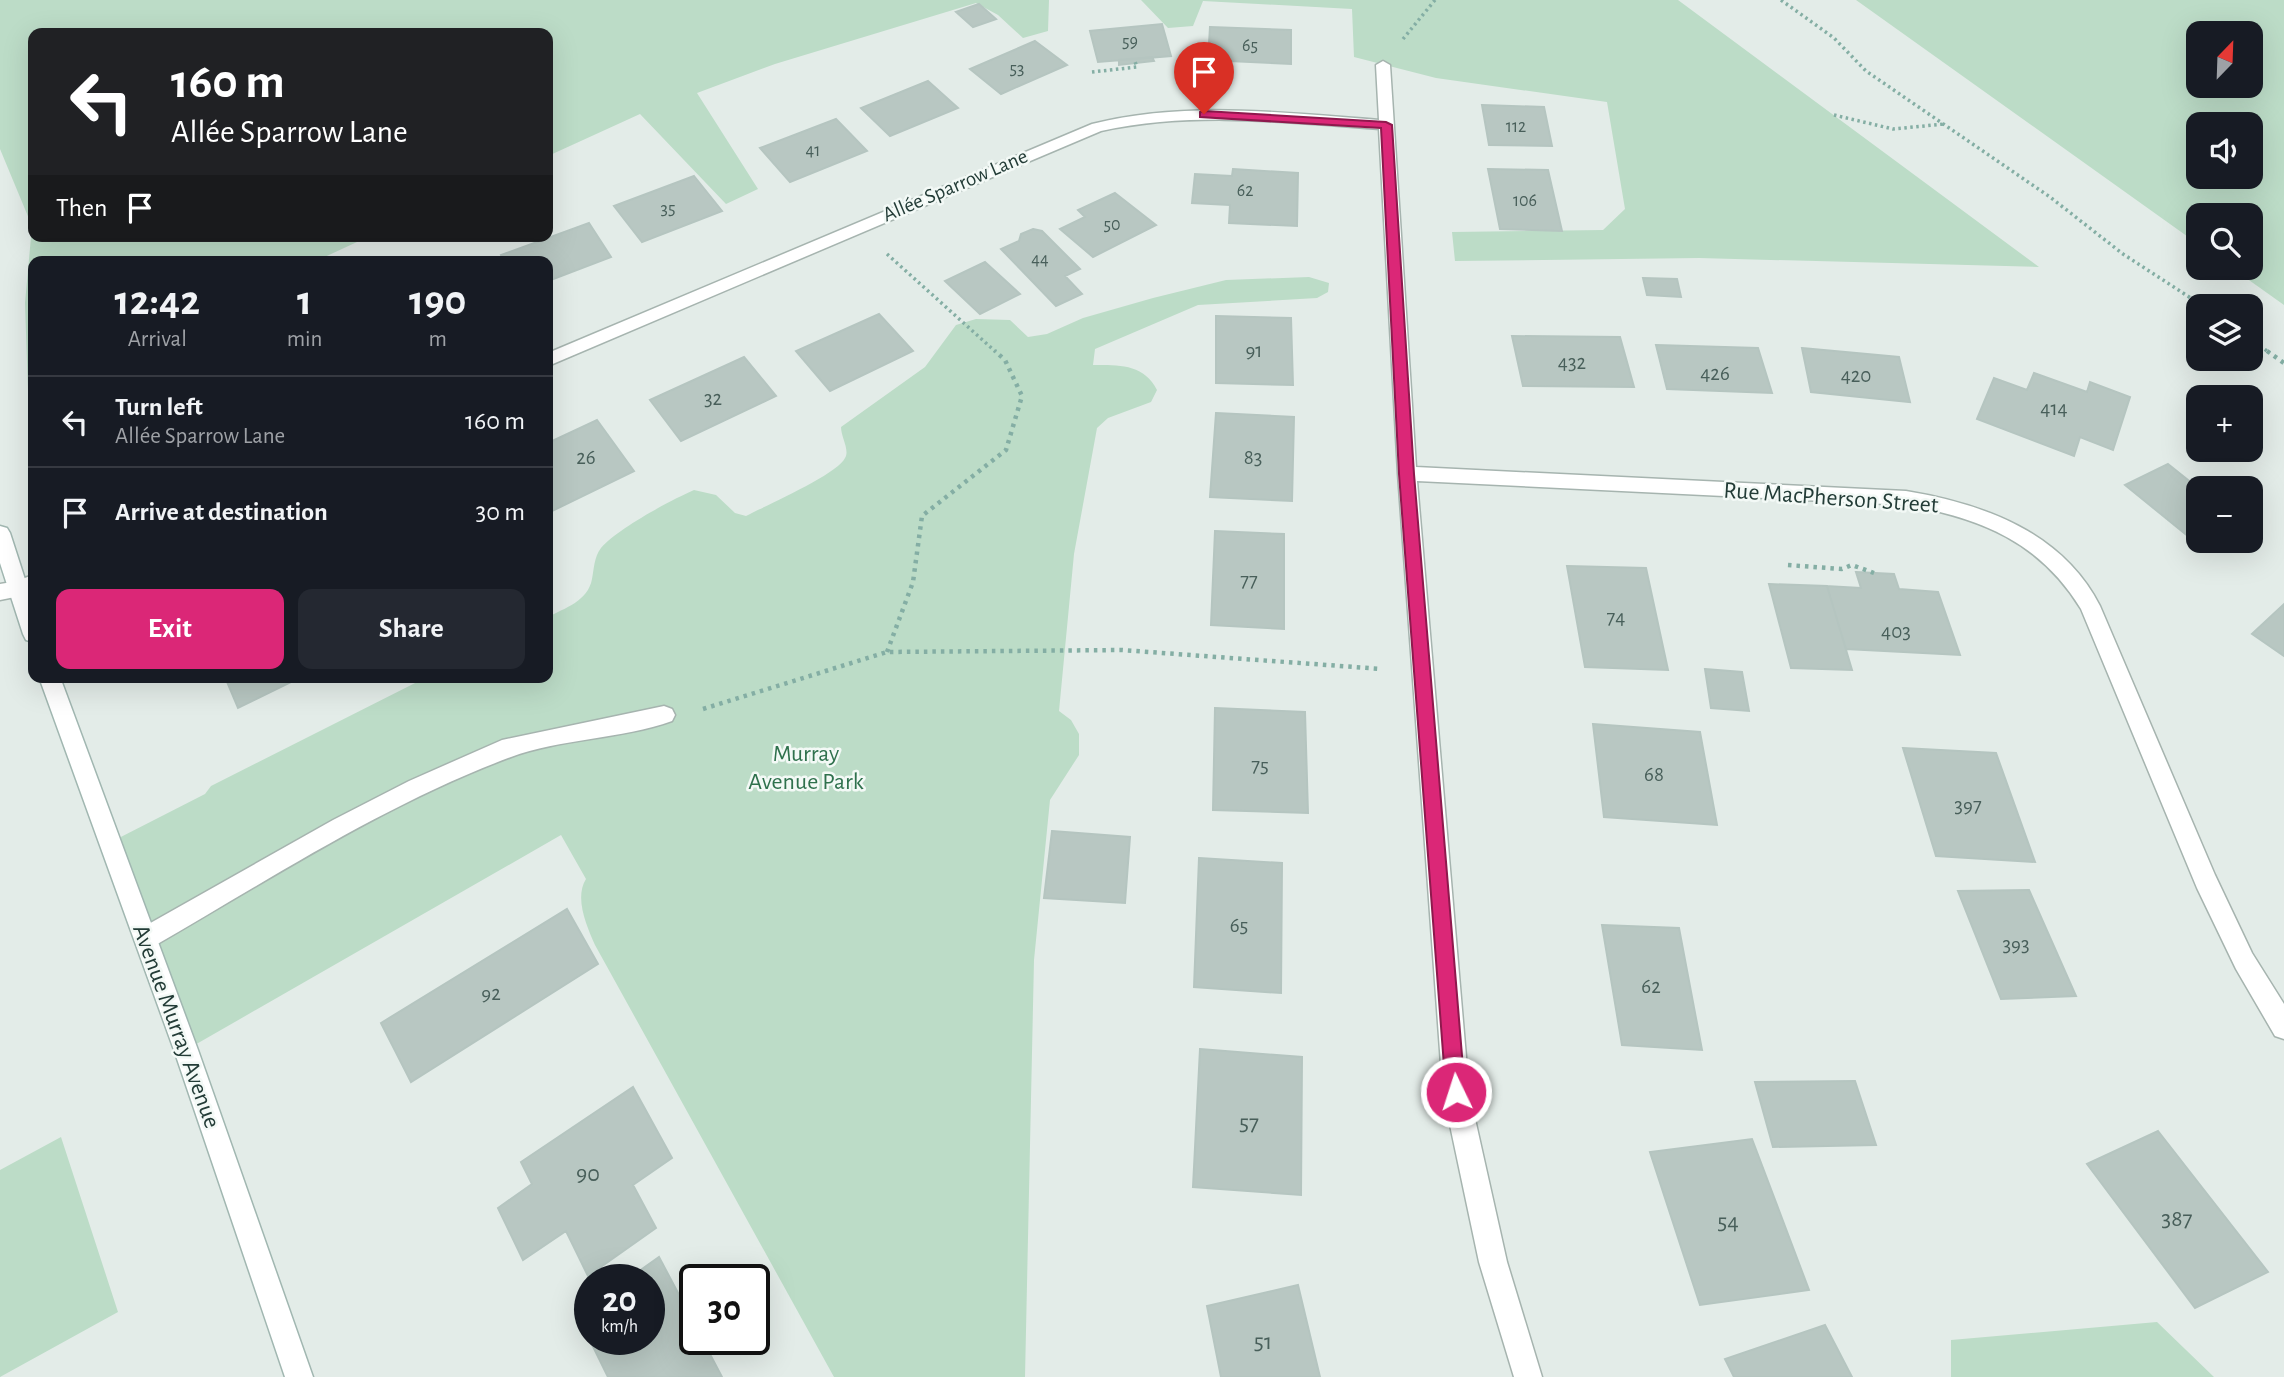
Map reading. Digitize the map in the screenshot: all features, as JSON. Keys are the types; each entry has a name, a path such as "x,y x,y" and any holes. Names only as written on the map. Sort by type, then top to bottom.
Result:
{"street":[{"path":"1383,65 1406,474 1456,1092 1493,1262 1528,1377"},
{"name":"Allée Sparrow Lane","path":"553,358 1070,136 1124,120 1204,114 1386,125"},
{"name":"Rue MacPherson Street","path":"1406,474 1906,499 1948,505 1982,516 2033,542 2067,572 2090,606 2204,880 2244,961 2284,1027"},
{"path":"0,533 28,620"},
{"name":"Avenue Murray Avenue","path":"52,683 146,938 299,1377"},
{"path":"146,938 352,821 417,788 510,747 664,715"}],"path":[{"path":"1383,65 1435,0"},
{"path":"1781,0 1834,38 1866,71 2050,197 2123,254 2186,295"},
{"path":"1092,72 1137,67 1135,59"},
{"path":"1834,115 1893,129 1945,124"},
{"path":"856,227 1005,359 1022,396 1006,450 922,516 913,582 887,652"},
{"path":"2263,348 2284,363"},
{"path":"1788,565 1842,569 1852,565 1874,573"},
{"path":"664,715 696,712 887,652 1122,650 1424,672"}],"green space":[{"path":"0,0 1049,0 1048,31 1023,38 998,15 976,3 775,64 697,93 758,189 726,204 640,114 553,154 553,28 28,28 28,216 0,149"},
{"path":"1141,0 1678,0 2039,267 1699,258 1455,261 1452,232 1603,230 1625,209 1607,102 1436,78 1354,57 1352,9 1203,1 1193,26 1168,28"},
{"path":"1856,0 2284,0 2284,305 2249,280 2263,280 2263,203 2186,203 2186,235"},
{"path":"31,242 357,242 327,256 29,256"},
{"path":"28,270 28,391 25,303"},
{"name":"Murray Avenue Park","path":"1309,277 1329,283 1328,292 1317,298 1198,305 1095,349 1093,365 1121,366 1138,371 1152,381 1157,390 1151,402 1108,418 1097,428 1074,554 1059,711 1071,720 1079,734 1079,755 1050,800 1034,960 1025,1377 834,1377 595,945 581,903 586,879 561,835 186,1050 111,842 205,794 211,786 415,683 553,683 553,614 575,603 586,593 590,587 597,555 609,540 645,516 694,490 716,495 735,513 746,516 829,472 840,465 846,455 841,427 925,367 956,325 976,319 1010,320 1028,337 1047,334 1083,318 1226,280"},
{"path":"61,1137 118,1312 0,1377 0,1170"},
{"path":"2157,1322 2214,1377 1951,1377 1951,1340"}],"building":[{"path":"979,4 996,19 973,27 956,12"},
{"path":"1162,24 1171,56 1098,62 1090,31"},
{"path":"1210,27 1291,30 1291,64 1208,60"},
{"path":"1035,41 1067,65 1001,94 970,69"},
{"path":"1152,57 1154,61 1119,65 1119,60"},
{"path":"928,81 958,108 890,136 861,108"},
{"path":"1482,105 1544,107 1552,146 1489,145"},
{"path":"836,119 867,151 790,182 760,148"},
{"path":"1233,169 1298,173 1297,226 1229,223 1230,205 1192,203 1195,174 1232,176"},
{"path":"1488,169 1548,170 1562,231 1500,229"},
{"path":"694,176 722,211 642,242 614,206"},
{"path":"1115,193 1156,225 1093,257 1060,229 1085,217 1078,210"},
{"path":"589,223 611,257 553,279 553,256 501,255 537,242 553,242 553,236"},
{"path":"1033,229 1042,231 1080,269 1065,276 1082,294 1056,306 1001,249 1019,241 1021,234"},
{"path":"985,262 1020,294 980,314 945,281"},
{"path":"1643,278 1677,279 1681,297 1647,295"},
{"path":"879,314 913,351 830,391 796,351"},
{"path":"1216,316 1291,318 1293,385 1216,383"},
{"path":"1512,336 1620,337 1634,387 1523,386"},
{"path":"1656,345 1758,348 1772,393 1667,389"},
{"path":"1802,348 1899,357 1910,402 1811,392"},
{"path":"744,357 776,396 681,441 650,400"},
{"path":"2034,373 2087,392 2090,382 2130,397 2113,450 2080,437 2074,456 1977,419 1994,378 2027,390"},
{"path":"1216,413 1294,417 1292,501 1210,497"},
{"path":"597,420 634,471 553,511 553,441"},
{"path":"2168,464 2186,478 2186,534 2125,485"},
{"path":"1215,531 1284,534 1284,629 1211,625"},
{"path":"1567,566 1646,568 1668,670 1585,667"},
{"path":"1856,572 1894,574 1899,589 1938,592 1960,655 1846,649 1827,586 1861,588"},
{"path":"1769,584 1827,586 1852,670 1791,668"},
{"path":"2284,604 2284,656 2252,634"},
{"path":"1705,669 1742,672 1749,711 1711,708"},
{"path":"228,683 289,683 238,708"},
{"path":"1215,708 1305,712 1308,813 1213,810"},
{"path":"1593,724 1700,732 1717,825 1604,817"},
{"path":"1903,748 1996,753 2035,862 1936,856"},
{"path":"1052,831 1130,837 1125,903 1044,898"},
{"path":"1199,858 1282,863 1281,993 1194,987"},
{"path":"2029,890 2076,996 2001,999 1958,891"},
{"path":"567,909 598,964 411,1082 381,1023"},
{"path":"1602,925 1679,928 1702,1050 1622,1045"},
{"path":"1200,1049 1302,1057 1301,1195 1193,1187"},
{"path":"1855,1081 1876,1145 1773,1147 1755,1082"},
{"path":"633,1087 672,1158 633,1185 656,1228 605,1264 582,1264 566,1231 523,1260 498,1208 532,1184 521,1162"},
{"path":"2158,1131 2268,1272 2195,1308 2087,1164"},
{"path":"1752,1139 1809,1290 1700,1305 1650,1152"},
{"path":"659,1257 663,1264 649,1264"},
{"path":"665,1268 679,1295 679,1355 710,1355 722,1377 608,1377 597,1355 665,1355"},
{"path":"1298,1285 1320,1377 1221,1377 1207,1306"},
{"path":"1825,1325 1852,1377 1734,1377 1725,1359"}],"route":[{"path":"1204,114 1386,125 1406,474 1456,1092"}]}
